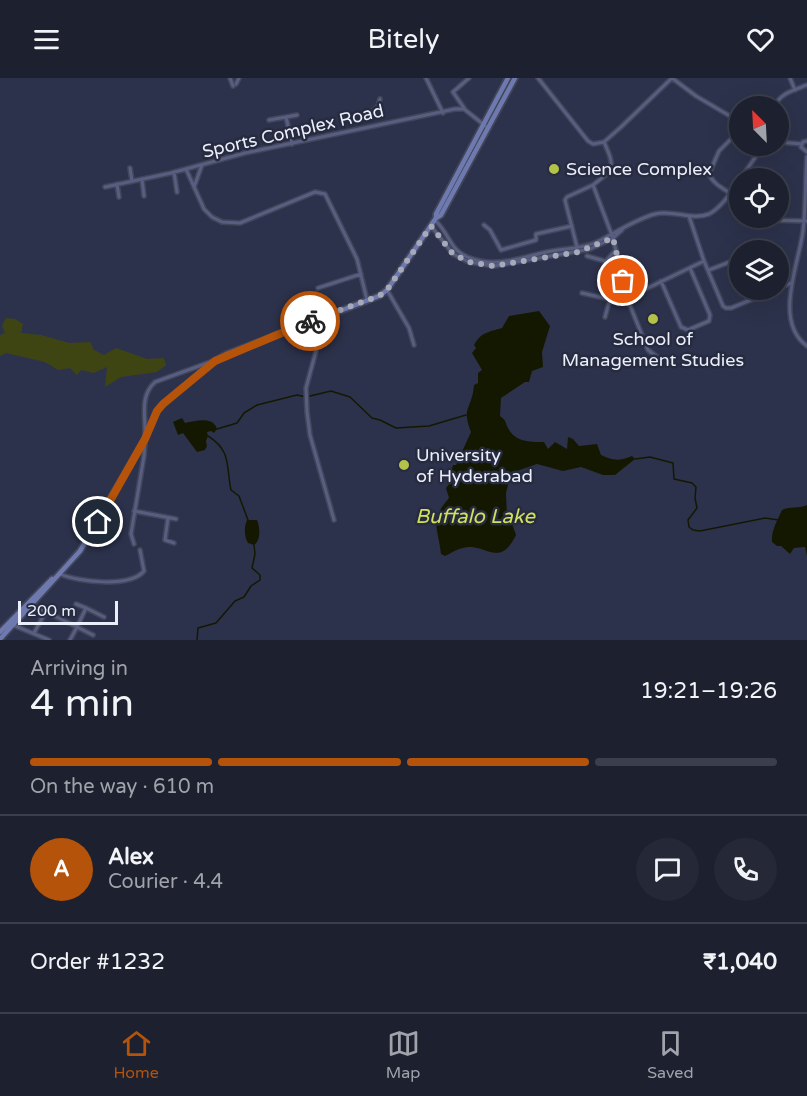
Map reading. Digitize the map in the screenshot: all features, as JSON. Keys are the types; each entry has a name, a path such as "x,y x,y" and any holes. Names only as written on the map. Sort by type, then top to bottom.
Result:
{"street":[{"path":"230,78 234,85 239,78"},
{"path":"426,78 443,113"},
{"path":"134,544 131,534 144,456 144,409 149,388 155,382 215,361 258,341 367,300 387,290 436,219 441,216 461,179 508,78"},
{"path":"485,126 515,78"},
{"path":"538,78 588,141 593,144 603,141 621,127 672,78 696,96 729,116"},
{"path":"790,78 795,90"},
{"path":"468,79 453,92 464,109 485,126"},
{"path":"783,96 807,85"},
{"path":"367,116 378,106 380,99"},
{"name":"Sports Complex Road","path":"105,187 245,153 464,109"},
{"path":"269,120 297,116"},
{"path":"286,117 292,144"},
{"path":"729,140 718,151 709,174 712,180 729,192"},
{"path":"578,250 565,200 567,196 593,185 608,174 612,167 612,160 603,141"},
{"path":"789,143 802,144 807,141"},
{"path":"802,144 802,150 807,152"},
{"path":"806,346 794,328 790,315 791,283 805,220 807,157"},
{"path":"194,188 202,165"},
{"path":"130,168 132,181"},
{"path":"186,169 204,209 212,217 222,222 236,223 315,192 325,194 352,247 367,300"},
{"path":"174,172 177,192"},
{"path":"142,179 144,196"},
{"path":"117,184 119,197"},
{"path":"593,185 613,238 628,300 648,350 668,365"},
{"path":"436,219 457,251 478,261 505,262 578,250 654,214 705,215 713,212 729,194"},
{"path":"689,216 704,261 723,306 726,308 747,300"},
{"path":"789,220 805,220"},
{"path":"484,225 490,230 501,250 536,240 536,234 572,226"},
{"path":"431,226 453,254 478,265 507,265 578,250 613,238 624,228"},
{"path":"605,317 609,299 605,262 616,250"},
{"path":"587,256 619,265"},
{"path":"582,293 609,299 628,300 661,281 704,261"},
{"path":"709,270 729,262"},
{"path":"661,281 681,327 688,330 709,321 710,315 690,268"},
{"path":"318,288 361,274"},
{"path":"387,290 409,328 414,345"},
{"path":"320,317 316,351 306,388 307,412 310,435 334,520"},
{"path":"0,632 60,574 87,541 163,404 215,361"},
{"path":"134,511 176,519"},
{"path":"168,518 165,540 174,543"},
{"path":"60,574 90,581 133,579 144,571 140,550"},
{"path":"31,603 93,636"},
{"path":"0,639 31,603"},
{"path":"76,604 104,616"},
{"path":"70,640 86,608"},
{"path":"34,633 46,613"},
{"path":"14,625 49,640"}],"shaded area":[{"name":"University of Hyderabad","path":"0,78 807,78 807,640 0,640"}],"green space":[{"path":"6,318 15,319 23,324 21,333 41,335 69,343 90,342 94,350 104,355 116,348 147,359 164,358 166,365 157,372 121,377 105,387 107,367 94,373 81,370 77,375 70,368 58,370 45,362 6,353 0,356 0,335 5,333 2,326"}],"water":[{"name":"Buffalo Lake","path":"539,311 550,326 542,352 543,367 532,371 529,382 525,382 501,398 500,416 511,433 519,439 544,442 548,449 555,442 567,449 568,437 579,446 597,444 601,455 609,458 620,459 632,456 635,459 615,475 603,475 581,467 563,471 537,464 511,473 506,493 507,518 511,521 516,535 510,545 498,553 471,547 458,549 445,556 441,554 436,524 439,513 449,498 446,488 450,483 449,478 453,465 456,465 471,432 467,412 474,385 478,383 478,373 482,370 472,353 476,348 474,345 483,335 502,328 509,316"},
{"path":"182,418 185,423 204,420 215,425 217,429 214,433 207,432 205,450 197,452 183,433 178,435 173,422"},
{"path":"807,505 807,556 805,547 794,548 790,554 772,542 772,534 782,510"},
{"path":"247,520 257,520 258,523 259,537 254,545 248,543 246,537"}],"waterway":[{"path":"217,429 237,423 244,413 257,405 297,395 306,397 331,391 350,397 372,418 396,428 429,426 466,415"},
{"path":"208,436 225,454 231,490 239,496 248,520"},
{"path":"635,459 650,457 673,463 674,479 692,483 696,487 697,508 688,520 689,527 693,530 700,531 765,518 779,520"},
{"path":"197,640 198,628 216,623 235,601 244,597 251,586 260,580 260,575 252,568 254,545"}],"way so far":[{"path":"310,321 379,296 387,290 431,226 453,254 478,265 507,265 578,252 613,238 623,281"}],"place":[{"name":"Science Complex","path":"554,169"},
{"name":"School of Management Studies","path":"653,319"},
{"name":"University of Hyderabad","path":"404,465"}],"route":[{"path":"98,522 145,439 157,411 163,404 215,361 227,354 310,321"}]}
